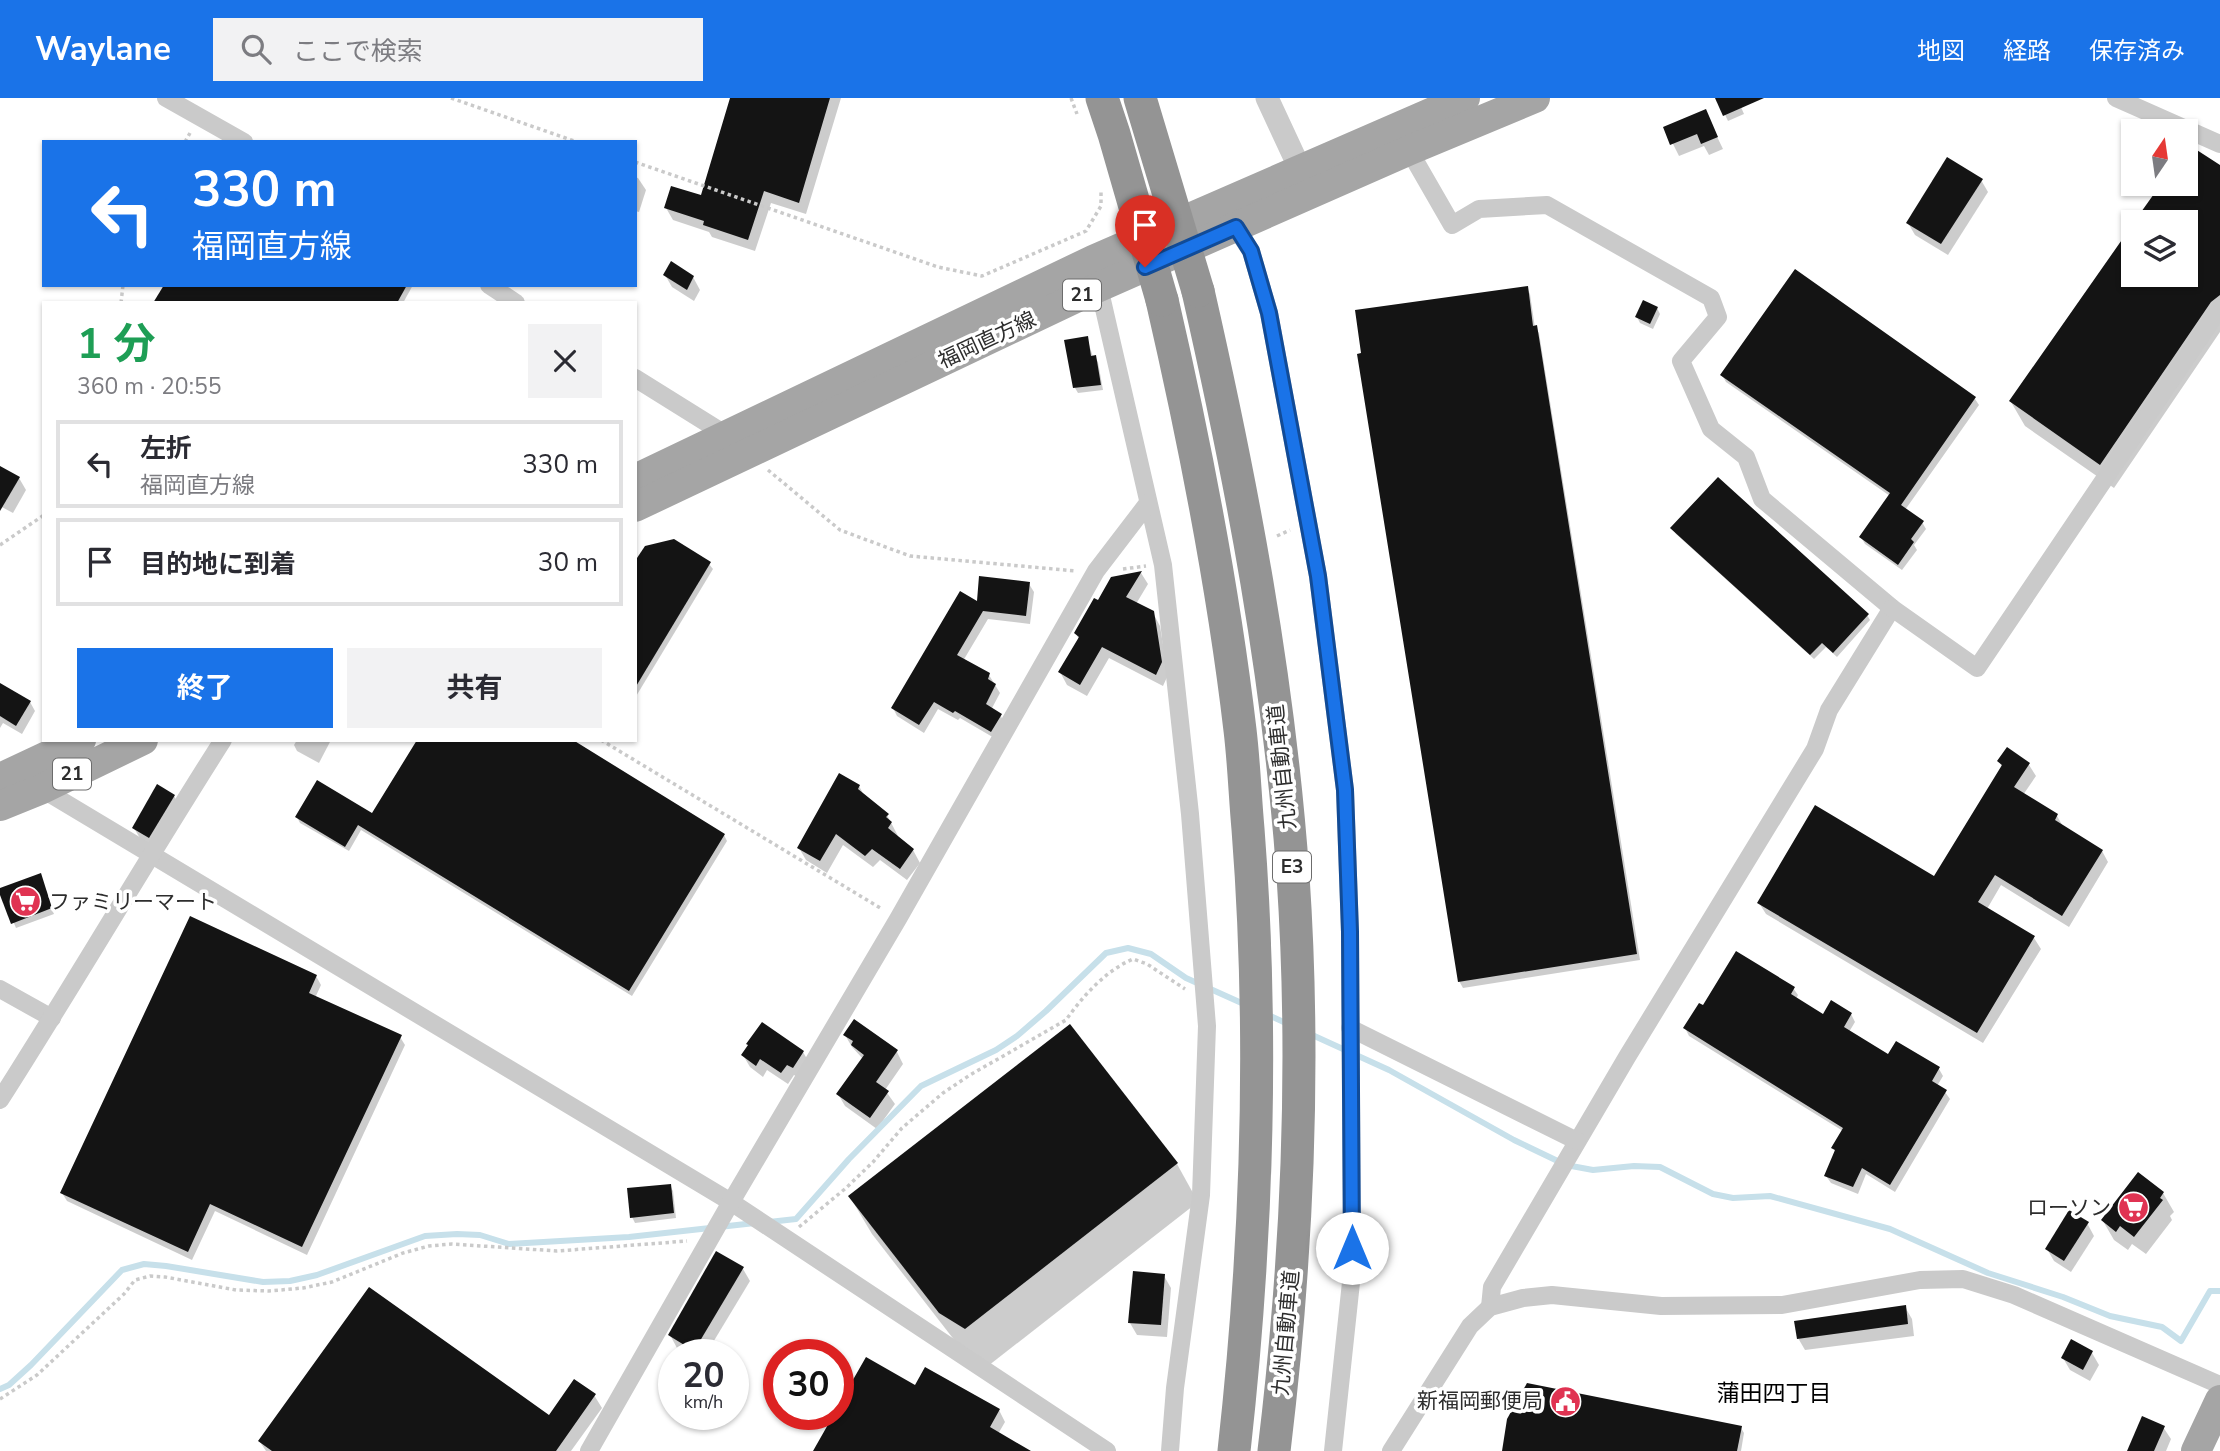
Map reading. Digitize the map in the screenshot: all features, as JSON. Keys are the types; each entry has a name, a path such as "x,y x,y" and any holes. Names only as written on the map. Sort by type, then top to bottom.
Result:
{"highway":[{"name":"九州自動車道","path":"1102,98 1115,134 1162,300 1186,404 1225,615 1240,733 1252,877 1256,988 1256,1128 1245,1341 1234,1451"},
{"name":"九州自動車道","path":"1140,98 1198,291 1244,504 1279,729 1293,876 1298,989 1298,1127 1285,1361 1274,1451"}],"main road":[{"name":"福岡直方線","path":"1403,139 1465,98"},
{"name":"福岡直方線","path":"637,506 738,444 1093,260 1306,181 1403,139 1535,98"},
{"name":"福岡直方線","path":"637,478 738,444 1236,227 1306,181"},
{"name":"21","path":"4,771 76,742"},
{"name":"21","path":"0,806 42,789 139,742"},
{"path":"2196,1451 2220,1400"}],"street":[{"path":"166,98 240,140"},
{"path":"1267,98 1306,181"},
{"path":"2116,98 2220,144"},
{"path":"1403,139 1452,225 1479,209 1547,205 1711,298 1718,317 1681,360 1712,429 1746,457 1762,499 1892,608 1977,668 2220,309"},
{"path":"1236,227 1251,251 1269,313 1318,576 1345,790 1350,932 1352,1273 1333,1451"},
{"path":"1100,286 1163,565 1191,814 1207,1026 1201,1195 1175,1388 1170,1451"},
{"path":"492,287 513,301"},
{"path":"637,378 738,444"},
{"path":"589,1451 731,1202 898,919 1096,571 1148,503"},
{"path":"1490,1307 1492,1287 1627,1056 1815,749 1829,710 1892,608"},
{"path":"0,1100 222,742"},
{"path":"4,771 42,789 731,1202 1107,1451"},
{"path":"0,989 52,1018"},
{"path":"1349,1028 1577,1141"},
{"path":"1391,1451 1470,1326 1490,1307 1523,1298 1552,1295 1661,1306 1782,1305 1920,1280 1963,1279 2014,1295 2220,1385"}],"path":[{"path":"451,98 571,140"},
{"path":"1071,98 1080,122"},
{"path":"637,163 938,267 982,276 1086,231 1101,206 1101,181"},
{"path":"738,444 840,530 910,556 1056,570 1096,571 1163,565"},
{"path":"0,545 42,516"},
{"path":"604,742 898,919"},
{"path":"782,1237 806,1223 846,1188 873,1163 902,1128 943,1093 1066,1020 1103,977 1120,964 1133,958 1147,964 1205,1001"},
{"path":"0,1399 37,1375 124,1294 135,1280 150,1276 165,1276 236,1290 269,1291 332,1282 403,1253 429,1246 452,1244 557,1251 710,1239"}],"building":[{"path":"730,98 830,98 799,203 764,191 748,240 664,208 671,186 701,195"},
{"path":"1715,98 1764,98 1723,116"},
{"path":"1706,109 1718,137 1701,144 1697,134 1670,145 1663,127"},
{"path":"2198,151 2220,165 2220,295 2211,302 2100,465 2009,401 2121,241 2121,287 2198,287 2198,210 2143,210 2152,196 2198,196"},
{"path":"1947,157 1983,179 1941,244 1906,223"},
{"path":"671,261 694,276 687,290 663,275"},
{"path":"1795,269 1976,397 1901,505 1924,521 1898,565 1859,537 1890,493 1720,375"},
{"path":"1528,286 1533,326 1537,325 1637,954 1458,982 1357,354 1361,353 1355,310"},
{"path":"163,287 406,287 398,301 154,301"},
{"path":"1643,300 1658,307 1650,324 1635,317"},
{"path":"1088,336 1091,356 1096,355 1101,385 1073,388 1064,340"},
{"path":"0,466 20,477 0,511"},
{"path":"1718,477 1869,614 1833,653 1822,643 1810,655 1670,528"},
{"path":"674,539 711,562 637,685 637,558 645,546"},
{"path":"1142,571 1126,597 1154,611 1162,662 1156,675 1102,647 1080,685 1058,672 1079,637 1074,633 1094,598 1098,600 1111,577"},
{"path":"979,576 1030,582 1026,616 983,611 957,655 990,673 988,679 996,684 986,704 1002,714 991,732 934,702 919,725 891,708 960,591 977,601"},
{"path":"0,683 31,701 16,726 0,716"},
{"path":"416,742 576,742 725,834 629,991 358,825 345,847 295,817 317,780 372,813"},
{"path":"2007,747 2030,763 2014,787 2058,814 2055,820 2103,850 2062,916 1995,875 1978,902 2035,936 1977,1033 1757,903 1815,805 1934,876 2002,765 1997,761"},
{"path":"839,773 860,785 858,789 889,814 886,817 892,822 888,828 914,849 900,869 872,849 865,856 836,834 820,861 797,848"},
{"path":"157,784 175,795 149,838 132,828"},
{"name":"ファミリーマート","path":"41,873 52,908 11,924 0,888"},
{"path":"190,916 317,975 309,993 402,1035 302,1247 210,1204 188,1252 60,1193"},
{"path":"1736,951 1795,987 1791,994 1823,1014 1831,1000 1852,1013 1844,1027 1888,1054 1896,1041 1940,1067 1932,1081 1947,1090 1890,1185 1862,1168 1853,1187 1824,1176 1835,1150 1831,1148 1843,1128 1683,1028 1699,1003 1703,1005"},
{"path":"854,1019 898,1050 876,1082 889,1091 870,1118 836,1094 864,1055 851,1045 853,1041 843,1035"},
{"path":"762,1022 804,1051 793,1068 787,1065 781,1073 760,1059 756,1066 741,1055"},
{"path":"1070,1024 1178,1163 965,1329 939,1313 848,1196"},
{"name":"ローソン","path":"2138,1172 2164,1192 2160,1198 2163,1200 2134,1237 2120,1226 2116,1232 2101,1220"},
{"path":"671,1184 674,1213 630,1218 627,1188"},
{"path":"2069,1210 2089,1222 2064,1261 2045,1249"},
{"path":"716,1251 744,1267 701,1339 674,1339 668,1335"},
{"path":"1133,1271 1165,1274 1161,1325 1128,1323"},
{"path":"369,1287 549,1415 574,1379 596,1394 556,1451 272,1451 258,1441"},
{"path":"1906,1305 1908,1324 1797,1339 1794,1321"},
{"path":"2071,1339 2093,1351 2083,1370 2061,1358"},
{"path":"866,1357 915,1385 925,1367 1000,1409 990,1427 1031,1451 813,1451 825,1430 854,1430 854,1378"},
{"name":"新福岡郵便局","path":"1527,1383 1742,1426 1737,1451 1502,1451 1507,1419"},
{"path":"2142,1416 2165,1426 2154,1451 2127,1451"}],"waterway":[{"path":"769,1222 796,1219 849,1159 921,1086 996,1050 1017,1036 1106,953 1128,948 1151,954 1186,978 1246,1005"},
{"path":"1266,1014 1288,1024"},
{"path":"1310,1034 1389,1070 1514,1140 1566,1165 1593,1170 1634,1166 1660,1167 1713,1194 1733,1198 1770,1196 1890,1229 1988,1273 2063,1297 2110,1316 2162,1327 2181,1341 2210,1291 2220,1291"},
{"path":"0,1389 9,1385 31,1365 122,1270 144,1264 263,1282 290,1281 317,1275 425,1236 480,1235 509,1244 629,1237 755,1223"}],"place":[{"name":"ファミリーマート","path":"26,902"},
{"name":"ローソン","path":"2134,1208"},
{"name":"新福岡郵便局","path":"1566,1401"}],"district":[{"name":"蒲田四丁目","path":"1774,1393"}],"route":[{"path":"1145,267 1236,227 1251,251 1269,313 1318,576 1345,790 1350,932 1352,1248"}]}
